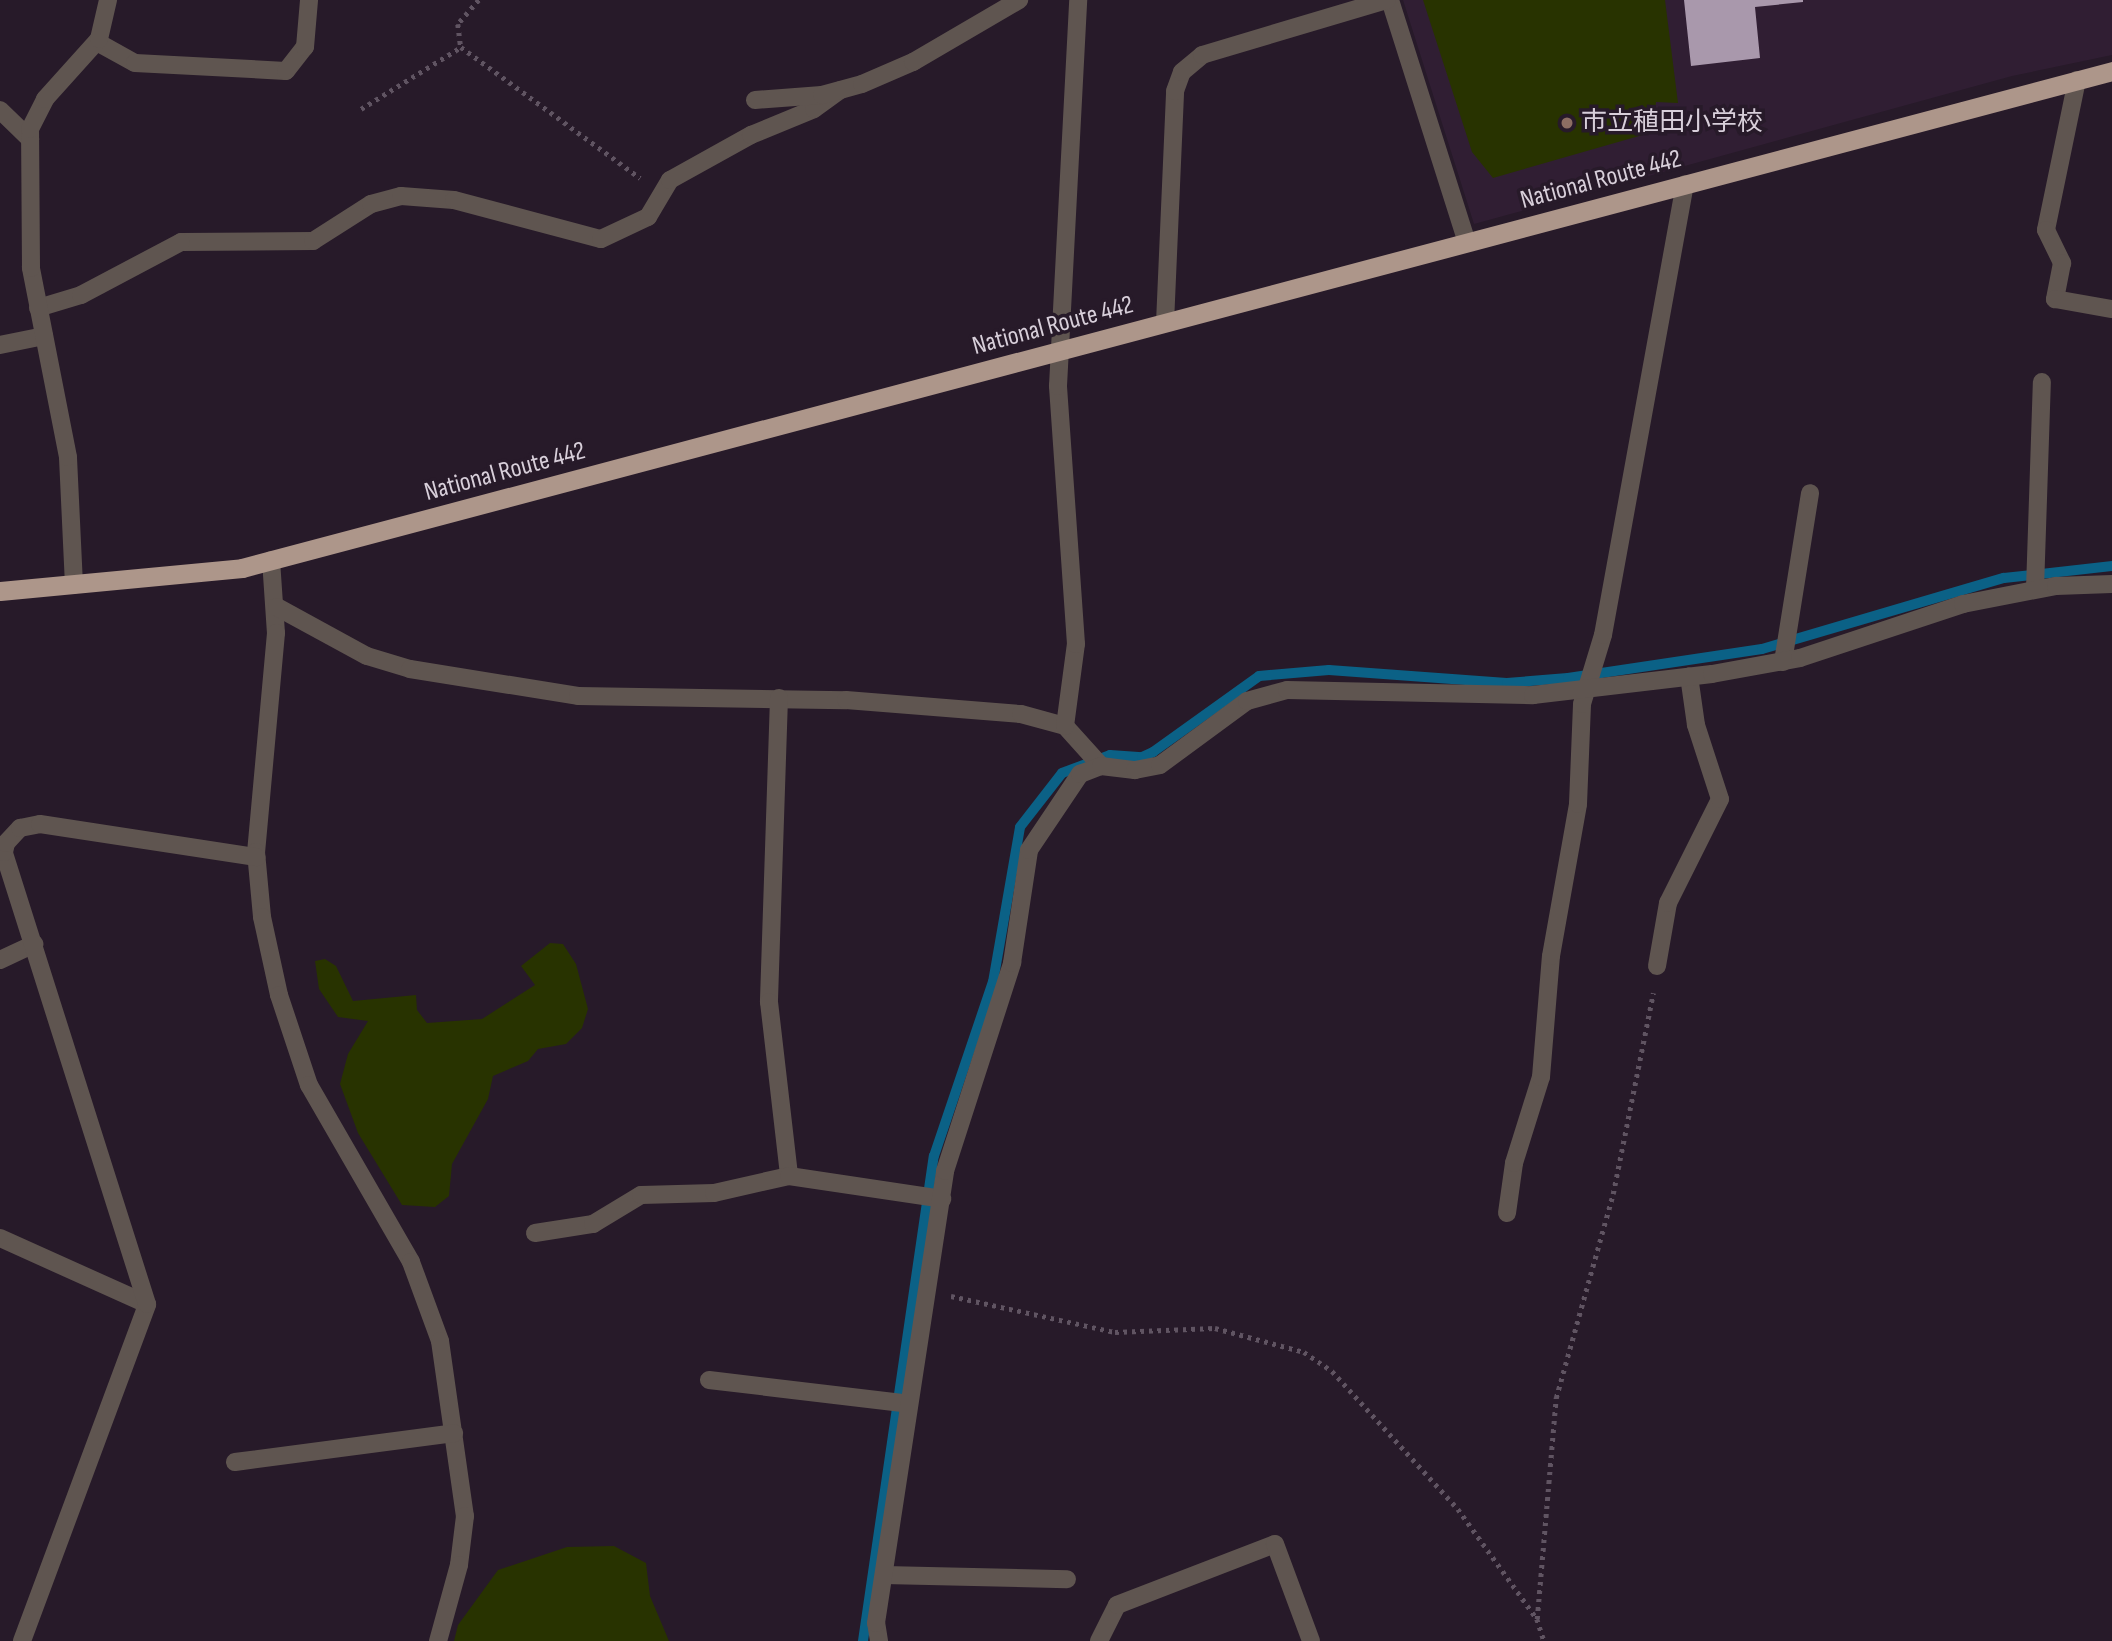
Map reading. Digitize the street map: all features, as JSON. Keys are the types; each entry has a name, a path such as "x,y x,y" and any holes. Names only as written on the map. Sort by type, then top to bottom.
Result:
{"highway":[{"name":"National Route 442","path":"0,590 214,574 271,560 2112,71"}],"street":[{"path":"74,585 68,457 31,268 30,139 44,99 97,42 108,0"},
{"path":"97,42 135,63 286,71 305,47 309,0"},
{"path":"755,100 840,90 913,62 1019,0"},
{"path":"1065,726 1076,644 1059,455 1061,351 1078,0"},
{"path":"1165,323 1175,90 1182,72 1202,55 1388,0 1467,243"},
{"path":"2077,80 2046,230 2062,263 2054,299 2112,309"},
{"path":"37,308 81,295 181,242 313,241 371,204 401,197 454,200 596,240 648,217 662,191 751,135 814,109 840,90"},
{"path":"0,110 30,139"},
{"path":"1507,1213 1514,1163 1541,1077 1551,956 1574,837 1581,713 1603,635 1685,184"},
{"path":"0,345 44,337"},
{"path":"2035,589 2042,382"},
{"path":"1783,662 1810,493"},
{"path":"271,560 276,607 256,857 262,917 300,1061 333,1134 420,1281 440,1341 454,1433 464,1535 438,1641"},
{"path":"879,1641 884,1574 909,1404 930,1291 942,1199 960,1116 1012,963 1032,840 1070,783 1101,766 1135,770 1160,765 1247,701 1287,690 1341,687 1510,696 1689,676 1783,662 1963,604 2035,589 2112,584"},
{"path":"276,607 367,656 410,669 578,696 779,698 981,708 1065,726 1101,766"},
{"path":"1657,966 1668,903 1720,799 1696,724 1689,676"},
{"path":"779,698 769,1002 789,1176"},
{"path":"22,1641 147,1304 4,852 6,843 29,824 256,857"},
{"path":"0,960 34,944"},
{"path":"535,1233 593,1224 641,1195 714,1193 789,1176 942,1199"},
{"path":"0,1238 147,1304"},
{"path":"709,1380 909,1404"},
{"path":"235,1462 454,1433"},
{"path":"1099,1641 1117,1605 1275,1544 1311,1641"},
{"path":"884,1574 1067,1579"}],"path":[{"path":"479,0 458,24 461,47 662,191"},
{"path":"361,109 461,47"},
{"path":"1537,1619 1556,1398 1613,1194 1657,966"},
{"path":"930,1291 1115,1332 1215,1328 1304,1352 1332,1371 1458,1509 1537,1619 1544,1641"}],"shaded area":[{"path":"1403,0 2112,0 2112,55 2012,76 1474,224"}],"green space":[{"name":"市立稙田小学校","path":"1423,0 1665,0 1678,103 1656,102 1653,132 1493,178 1472,152"},
{"path":"550,943 563,944 576,964 588,1009 582,1028 566,1044 538,1049 528,1061 493,1076 488,1099 452,1164 449,1196 435,1207 402,1205 358,1133 340,1084 348,1054 368,1021 338,1017 319,989 315,961 325,959 336,966 353,1001 416,995 417,1010 427,1023 482,1019 535,985 521,966"},
{"path":"614,1546 646,1563 650,1596 669,1641 454,1641 458,1625 498,1570 567,1547"}],"building":[{"path":"1684,0 1803,2 1755,7 1760,58 1691,66"}],"waterway":[{"path":"863,1641 934,1156 993,982 1020,827 1062,773 1110,755 1142,757 1153,752 1259,676 1329,670 1507,683 1568,678 1762,649 2004,578 2112,566"}],"place":[{"name":"市立稙田小学校","path":"1567,123"}]}
